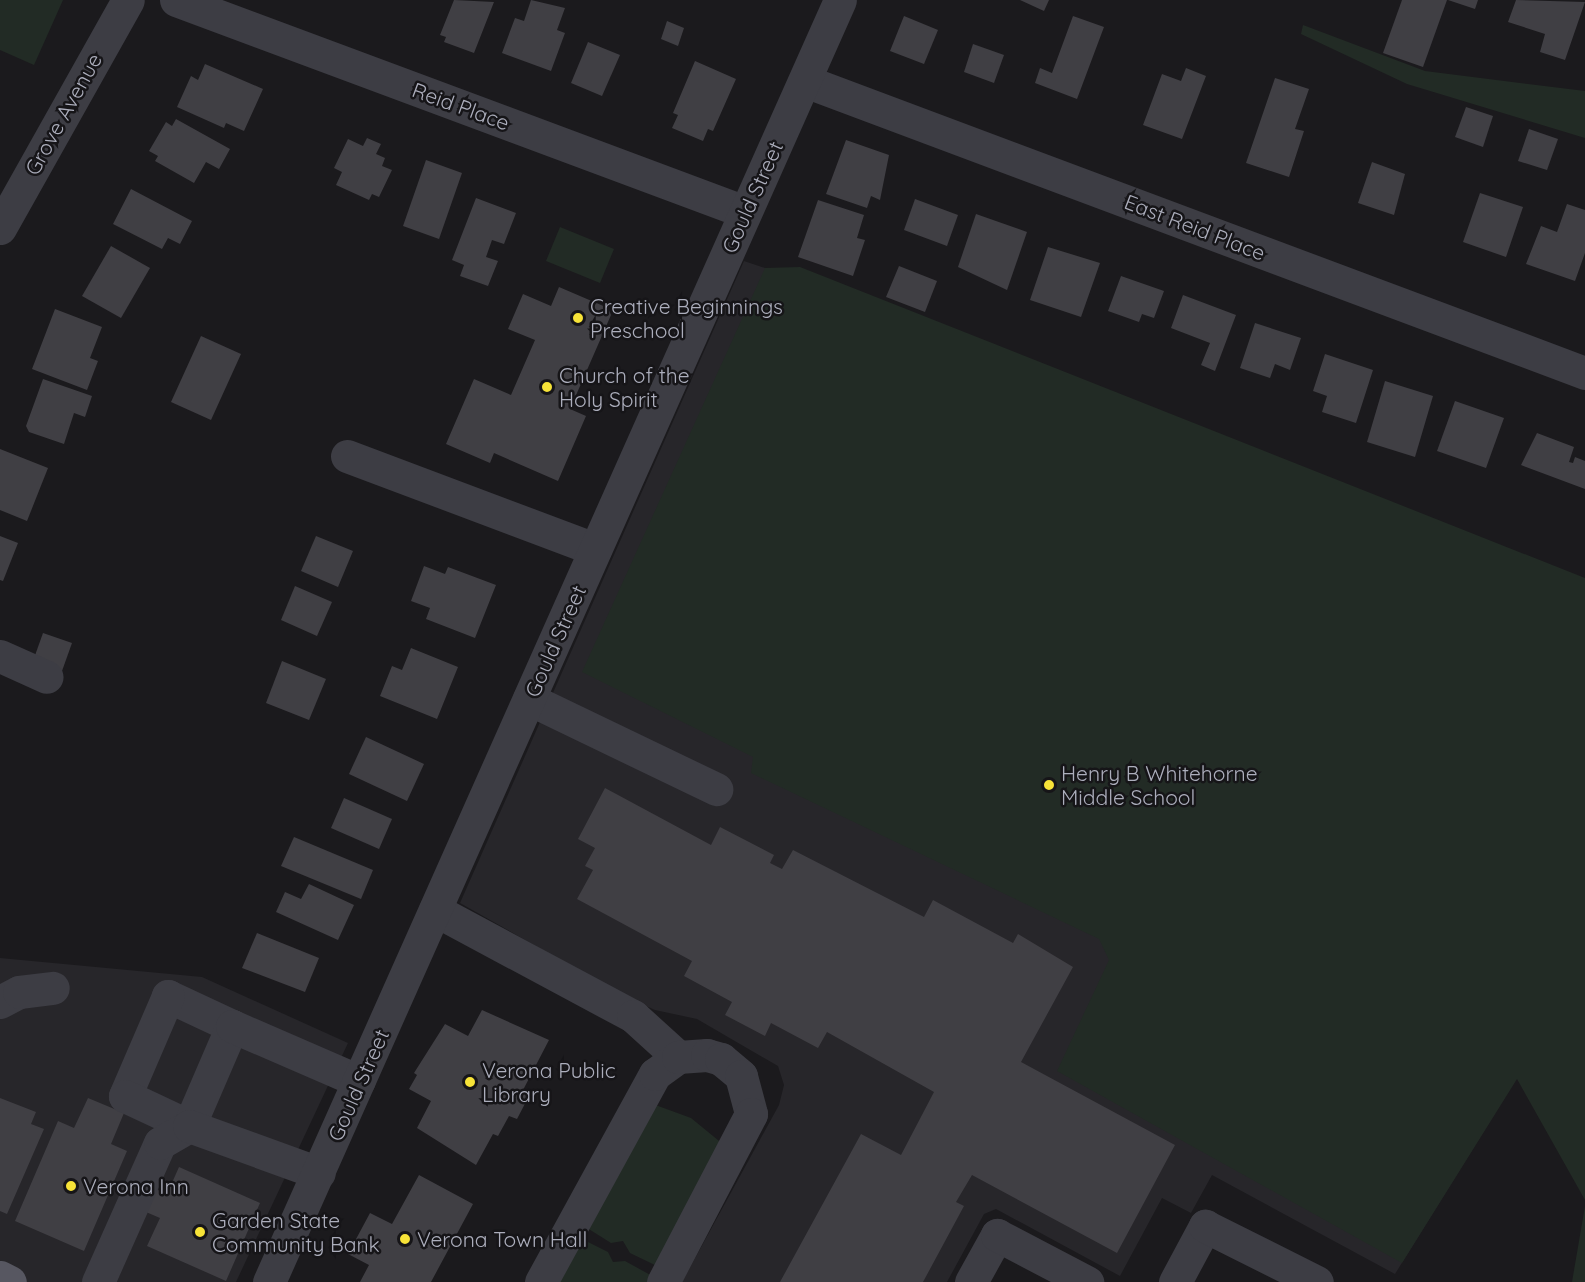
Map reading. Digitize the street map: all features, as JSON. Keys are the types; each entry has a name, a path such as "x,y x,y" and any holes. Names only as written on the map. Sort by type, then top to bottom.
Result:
{"main road":[{"path":"0,1277 10,1282"}],"street":[{"name":"Grove Avenue","path":"0,228 128,0"},
{"name":"Reid Place","path":"176,0 745,212"},
{"name":"Gould Street","path":"270,1282 840,0"},
{"name":"East Reid Place","path":"805,81 1585,373"},
{"path":"347,456 595,549"},
{"path":"0,656 47,676"},
{"path":"529,699 716,789"},
{"path":"435,909 633,1016 678,1058"},
{"path":"0,1002 19,992 54,988"},
{"path":"319,1173 189,1126 125,1096 159,1016 168,996 359,1081"},
{"path":"98,1282 160,1143 189,1126 232,1026"},
{"path":"541,1282 655,1074 678,1058 707,1055 732,1066 747,1088 751,1114 663,1282"},
{"path":"1175,1282 1205,1227 1317,1282"},
{"path":"971,1282 997,1235 1087,1282"}],"shaded area":[{"path":"0,0 63,0 34,65 0,50"},
{"path":"1303,25 1425,71 1585,91 1585,138 1407,84 1301,34"},
{"path":"560,227 614,249 600,283 546,261"},
{"name":"Henry B Whitehorne Middle School","path":"744,261 765,268 1585,969 1395,1274 1212,1175 1191,1213 1162,1198 1120,1276 996,1209 984,1214 947,1282 682,1282 779,1105 784,1085 778,1066 697,1019 655,1010 628,998 460,903"},
{"name":"Henry B Whitehorne Middle School","path":"800,267 1585,578 1585,1200 1517,1079 1402,1263 1057,1071 1109,960 1099,939 751,773 753,757 582,672 765,268"},
{"path":"0,958 202,977 348,1043 236,1282 0,1282"},
{"path":"650,1103 691,1118 724,1145 659,1267 630,1253 623,1241 611,1243 584,1226"},
{"path":"1585,1206 1585,1282 1572,1282"},
{"path":"578,1237 608,1252 613,1262 625,1261 654,1277 651,1282 554,1282"}],"building":[{"path":"454,0 494,2 474,53 444,42 446,37 440,35"},
{"path":"531,0 565,8 557,30 565,33 551,71 502,53 515,18 524,21"},
{"path":"1020,0 1049,0 1044,11"},
{"path":"1402,0 1447,0 1423,67 1383,53"},
{"path":"1448,0 1478,0 1475,9"},
{"path":"1516,0 1585,2 1565,60 1540,52 1545,34 1508,22"},
{"path":"904,16 938,30 924,64 890,51"},
{"path":"1073,16 1104,27 1077,99 1035,83 1040,68 1052,73"},
{"path":"667,21 684,28 678,46 661,39"},
{"path":"588,42 620,55 602,96 571,83"},
{"path":"973,44 1004,55 994,83 964,72"},
{"path":"695,61 736,79 713,131 708,129 703,141 672,128 678,115 673,113"},
{"path":"205,64 263,89 244,131 226,123 224,128 177,107 191,76 198,80"},
{"path":"1186,68 1206,76 1182,139 1143,125 1162,74 1181,81"},
{"path":"1275,78 1309,89 1295,129 1304,131 1289,177 1246,163"},
{"path":"1466,107 1493,116 1483,147 1455,137"},
{"path":"176,119 230,149 219,169 206,162 194,183 155,161 158,156 149,151 166,122 172,126"},
{"path":"1529,129 1558,139 1547,170 1518,161"},
{"path":"367,138 381,144 376,154 385,158 382,166 392,170 379,197 372,194 369,200 336,185 342,172 334,168 348,139 363,146"},
{"path":"846,140 889,155 880,200 871,196 867,208 826,194"},
{"path":"426,160 462,173 439,239 403,226"},
{"path":"1372,162 1405,174 1394,215 1358,203"},
{"path":"131,189 192,221 180,244 168,238 162,249 113,224"},
{"path":"1480,193 1523,207 1506,257 1463,242"},
{"path":"476,198 516,213 504,244 492,240 486,257 498,261 488,286 460,276 464,265 452,260"},
{"path":"915,199 958,215 947,246 904,230"},
{"path":"818,200 864,215 857,238 865,240 853,276 798,257"},
{"path":"1567,204 1585,210 1585,253 1575,281 1526,264 1541,226 1557,232"},
{"path":"976,214 1027,232 1007,290 958,267"},
{"path":"111,246 150,268 121,318 82,296"},
{"path":"1048,247 1100,263 1081,317 1030,300"},
{"path":"899,266 937,281 925,312 886,297"},
{"path":"1121,276 1164,291 1154,318 1142,314 1139,322 1108,311"},
{"name":"Church of the Holy Spirit","path":"559,287 608,308 611,315 570,409 586,416 558,481 494,453 490,463 446,444 474,379 511,395 535,340 508,329 523,294 551,306"},
{"path":"1183,295 1236,315 1215,371 1201,365 1210,343 1171,328"},
{"path":"55,309 102,327 90,358 98,361 87,390 32,369"},
{"path":"1255,323 1301,338 1290,370 1275,364 1270,378 1240,368"},
{"path":"201,336 241,354 211,420 171,402"},
{"path":"1325,354 1373,370 1356,423 1322,412 1327,396 1313,391"},
{"path":"43,379 92,396 85,417 74,413 64,444 29,432 26,426"},
{"path":"1385,381 1433,396 1415,457 1367,442"},
{"path":"1455,401 1504,418 1486,468 1437,451"},
{"path":"1537,433 1574,447 1569,462 1573,463 1575,457 1585,461 1585,489 1521,465"},
{"path":"0,449 48,468 27,521 0,510"},
{"path":"0,536 18,543 3,581 0,580"},
{"path":"316,536 353,551 338,587 301,571"},
{"path":"424,566 445,574 448,567 496,585 475,638 426,619 430,608 411,601"},
{"path":"295,586 332,602 317,636 281,620"},
{"path":"43,633 72,643 62,671 33,661"},
{"path":"411,648 458,667 437,719 380,696 392,666 402,670"},
{"path":"282,661 326,679 309,720 266,703"},
{"path":"366,737 424,764 407,801 349,774"},
{"path":"605,788 711,845 720,827 774,855 770,863 782,869 793,850 924,917 933,900 1013,943 1018,934 1073,967 1021,1062 1175,1145 1117,1253 972,1175 956,1202 964,1206 923,1282 780,1282 861,1134 901,1155 934,1092 827,1032 818,1048 771,1023 765,1036 725,1015 732,1002 684,976 692,961 577,899 593,870 585,866 595,848 578,839"},
{"path":"344,798 392,819 379,849 331,828"},
{"path":"294,837 373,870 361,899 281,866"},
{"path":"309,884 354,905 338,940 276,912 285,892 301,899"},
{"path":"257,933 319,958 305,992 242,968"},
{"name":"Verona Public Library","path":"482,1010 549,1040 522,1092 529,1096 517,1119 509,1116 498,1136 493,1134 476,1165 417,1128 431,1101 409,1089 417,1075 414,1073 445,1024 468,1036"},
{"path":"0,1098 36,1112 31,1124 44,1129 7,1214 0,1211"},
{"name":"Verona Inn","path":"88,1098 124,1113 111,1144 127,1151 84,1251 15,1221 58,1121 74,1128"},
{"name":"Garden State Community Bank","path":"179,1167 260,1203 226,1281 147,1246 160,1218 139,1209 149,1186 167,1194"},
{"name":"Verona Town Hall","path":"419,1175 473,1204 431,1282 360,1282 369,1265 348,1254 370,1213 392,1224"}],"place":[{"name":"Creative Beginnings Preschool","path":"578,318"},
{"name":"Church of the Holy Spirit","path":"547,387"},
{"name":"Henry B Whitehorne Middle School","path":"1049,785"},
{"name":"Verona Public Library","path":"470,1082"},
{"name":"Verona Inn","path":"71,1186"},
{"name":"Garden State Community Bank","path":"200,1232"},
{"name":"Verona Town Hall","path":"405,1239"}]}
